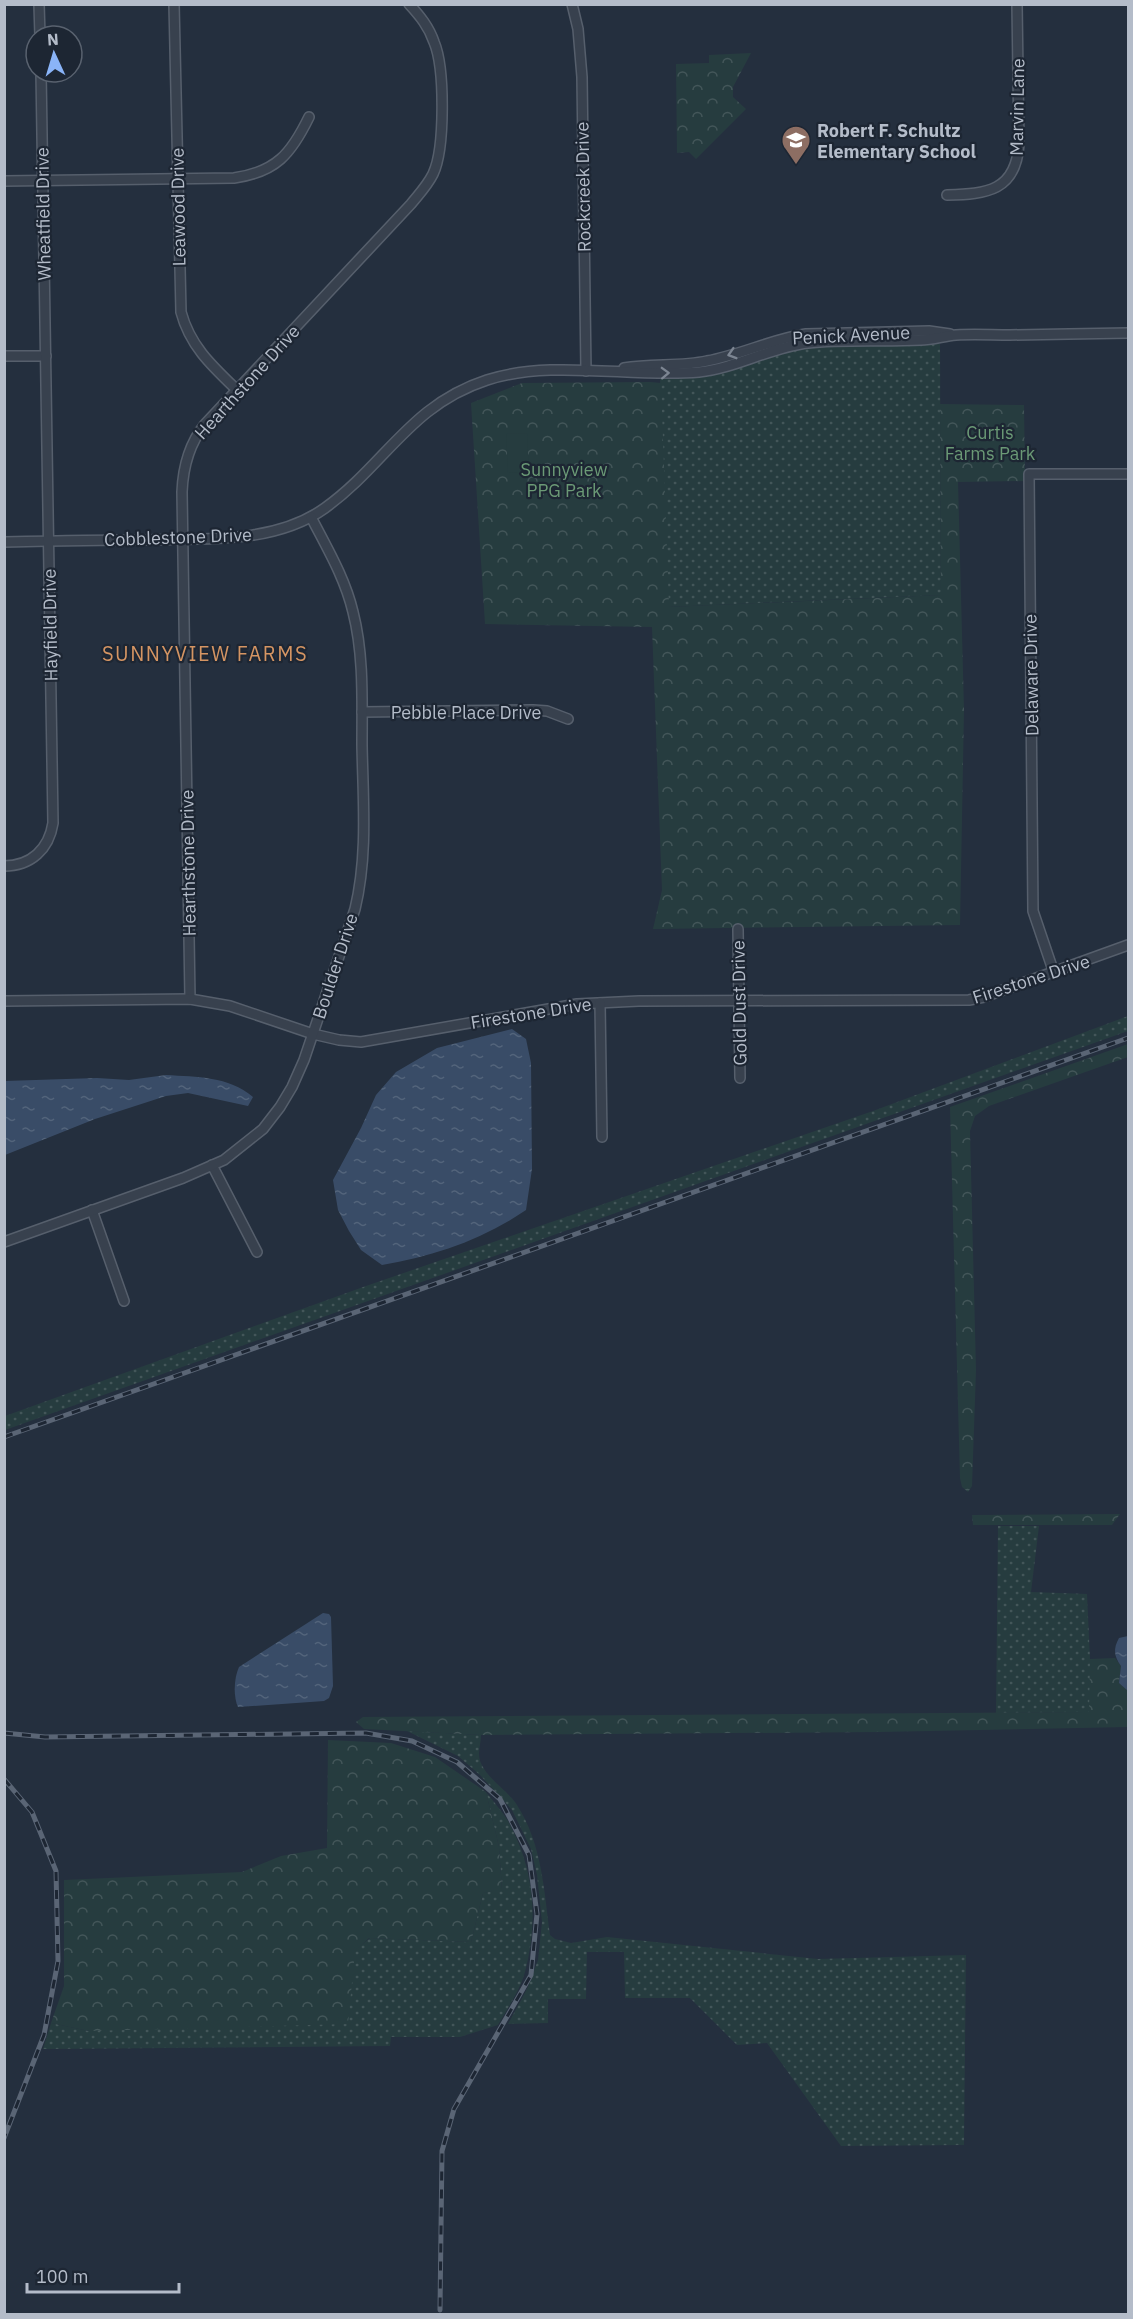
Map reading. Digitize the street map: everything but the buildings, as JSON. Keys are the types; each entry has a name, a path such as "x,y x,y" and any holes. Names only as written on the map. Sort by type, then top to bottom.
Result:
{"street":[{"path":"39,4 40,24"},
{"name":"Leawood Drive","path":"174,4 179,295 184,325 199,352 237,390"},
{"name":"Hearthstone Drive","path":"190,999 182,492 185,461 200,431 411,204 433,174 441,144 439,63 435,43 428,28 409,4"},
{"name":"Rockcreek Drive","path":"572,4 578,29 582,77 586,371"},
{"name":"Marvin Lane","path":"947,195 976,195 990,191 1004,182 1017,163 1019,144 1017,4"},
{"name":"Wheatfield Drive","path":"40,84 46,356"},
{"path":"4,181 177,180 251,176 267,169 288,154 309,117"},
{"name":"Penick Avenue","path":"586,371 700,372 799,344 929,340 956,335 1128,333"},
{"path":"4,356 46,356"},
{"name":"Hayfield Drive","path":"4,866 22,864 40,853 47,844 53,823 46,356"},
{"name":"Cobblestone Drive","path":"4,542 183,539 259,534 279,529 311,517 332,503 358,481 416,420 452,395 488,380 508,375 528,372 586,371"},
{"name":"Delaware Drive","path":"1054,973 1033,911 1029,474 1128,474"},
{"name":"Boulder Drive","path":"4,1242 212,1165 240,1149 263,1129 292,1087 313,1034 355,909 364,844 361,662 353,611 338,570 311,517"},
{"name":"Pebble Place Drive","path":"362,712 533,710 547,711 568,719"},
{"name":"Gold Dust Drive","path":"738,929 740,1078"},
{"name":"Firestone Drive","path":"4,1001 190,999 230,1006 313,1034 361,1042 554,1006 600,1002 969,1000 1054,973 1128,945"},
{"path":"600,1002 602,1137"},
{"path":"212,1165 257,1252"},
{"path":"92,1210 124,1301"}],"green space":[{"path":"751,53 733,87 733,97 746,109 696,159 689,152 677,153 676,64 709,63 709,55"},
{"path":"940,344 941,595 668,607 660,377 804,347"},
{"path":"522,383 661,383 669,607 941,595 940,404 1024,405 1025,481 958,482 964,710 960,925 653,929 662,890 652,627 485,624 471,403"},
{"path":"527,433 529,472 508,473 506,434"},
{"path":"1128,1016 1128,1031 5,1430 5,1416 366,1286 873,1111"},
{"path":"1128,1044 1128,1057 989,1106 975,1116 970,1131 976,1370 972,1486 968,1492 962,1487 960,1478 950,1107"},
{"path":"1120,1514 1112,1525 973,1525 972,1515"},
{"path":"998,1526 1039,1526 1031,1592 1087,1594 1090,1712 996,1713"},
{"path":"1115,1658 1121,1666 1119,1683 1128,1691 1128,1727 879,1732 481,1735 364,1729 356,1722 363,1717 1089,1712 1090,1659"},
{"path":"407,1731 481,1735 480,1761 488,1775 517,1805 532,1835 544,1884 550,1935 555,1939 571,1943 607,1937 818,1959 966,1955 964,2145 841,2146 767,2043 737,2045 690,1998 625,1998 624,1952 587,1952 586,1999 548,1999 548,2023 508,2024 527,1989 538,1960 542,1922 537,1875 531,1849 512,1810 480,1775 458,1756"},
{"path":"328,1740 391,1743 435,1757 486,1792 499,1847 502,1890 483,1893 471,1942 369,1938 355,1951 348,2024 89,2031 51,2023 64,1986 64,1880 242,1872 281,1856 327,1848"},
{"path":"486,1792 506,1817 517,1839 524,1857 532,1894 532,1933 525,1972 517,1992 498,2025 460,2037 391,2037 390,2046 43,2049 51,2023 89,2031 355,1950 370,1938 471,1942 483,1893 502,1889 499,1847"}],"water":[{"path":"512,1029 526,1039 531,1063 532,1169 526,1210 492,1230 439,1252 382,1265 361,1250 349,1231 338,1210 333,1180 376,1095 396,1072 437,1048"},
{"path":"166,1075 223,1081 253,1097 248,1106 188,1093 166,1096 95,1119 5,1155 5,1081 97,1078 129,1080"},
{"path":"323,1613 331,1617 333,1686 329,1698 324,1701 238,1707 235,1687 239,1667"},
{"path":"1128,1636 1128,1691 1119,1683 1121,1666 1115,1652 1119,1638"}],"railway":[{"path":"4,1437 1128,1038"},
{"path":"4,1733 45,1737 366,1733 412,1741 457,1762 500,1799 529,1855 537,1914 531,1975 454,2109 442,2151 440,2310"},
{"path":"4,1779 32,1812 56,1871 58,1961 44,2035 4,2138"}],"place":[{"name":"Robert F. Schultz Elementary School","path":"796,166"}],"district":[{"name":"SUNNYVIEW FARMS","path":"205,653"}],"park label":[{"name":"Curtis Farms Park","path":"990,442"},
{"name":"Sunnyview PPG Park","path":"564,479"}]}
